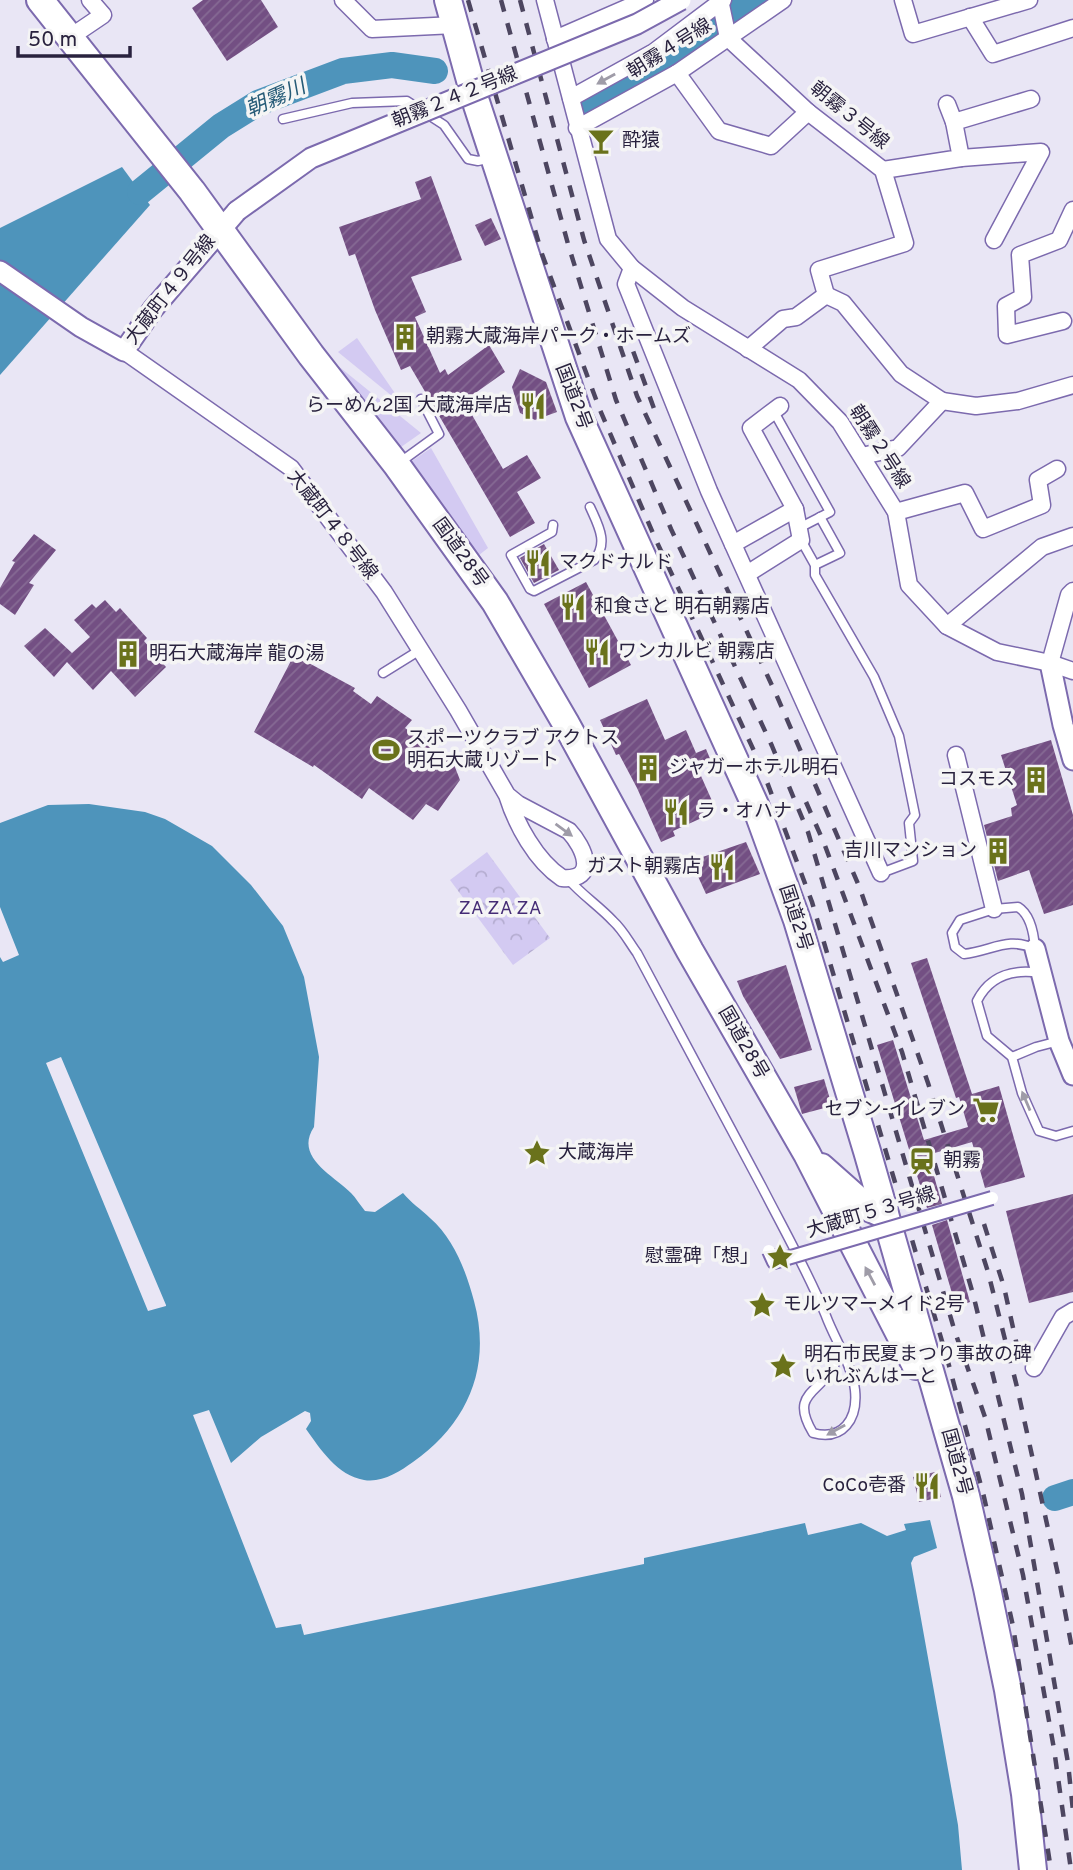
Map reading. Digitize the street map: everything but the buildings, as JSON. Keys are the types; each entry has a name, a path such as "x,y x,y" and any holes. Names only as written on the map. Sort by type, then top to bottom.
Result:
{"highway":[{"name":"国道28号","path":"40,0 138,120 191,191 228,220 311,355 396,464 495,602 807,1154 919,1372 939,1399"},
{"name":"国道2号","path":"451,12 475,102 579,416 756,807 797,920 867,1151 966,1496 988,1588 1023,1781 1033,1870"},
{"path":"827,1172 838,1175 849,1173 867,1151"},
{"name":"国道28号","path":"807,1154 865,1206 885,1215"}],"street":[{"path":"69,38 103,15 90,0"},
{"path":"343,0 372,29 451,12"},
{"name":"朝霧２号線","path":"545,0 608,239 632,268 682,309 799,380 840,422 896,512 909,585 947,626 997,652 1050,663 1073,671"},
{"path":"555,39 645,0"},
{"name":"朝霧２４２号線","path":"228,220 311,158 637,24 681,0"},
{"name":"朝霧４号線","path":"574,114 677,73 728,35 783,0"},
{"path":"903,0 913,34 1028,0"},
{"path":"574,114 721,3 728,35"},
{"path":"970,17 993,54 1073,28"},
{"name":"朝霧３号線","path":"728,35 808,112 883,170 905,243 819,270 826,295"},
{"path":"677,73 719,131 745,139 771,146 808,112"},
{"path":"954,122 1031,99"},
{"path":"947,104 954,122 961,158"},
{"path":"883,170 961,158 1041,152 994,240"},
{"path":"1063,321 1007,335 1006,306 1023,297 1020,255 1059,240 1073,210"},
{"name":"大蔵町４９号線","path":"124,351 153,309 228,220"},
{"path":"632,268 626,284 733,544 881,873"},
{"name":"大蔵町４８号線","path":"0,271 81,327 124,351 291,468 384,592 507,795 511,808 544,863 562,878 568,879 584,869 586,860 569,831 517,804 507,795"},
{"path":"748,349 783,319 796,317 826,295 843,303 901,374 942,401 976,406 1018,401 1073,385"},
{"path":"862,456 898,448 942,401"},
{"path":"747,574 800,534 795,509 751,428 777,408"},
{"path":"896,512 965,493 984,528 1042,505 1038,480 1057,469"},
{"path":"733,544 795,509"},
{"path":"947,626 1042,547 1073,536"},
{"path":"1072,594 1050,663 1072,754"},
{"path":"956,755 994,909"},
{"path":"1035,949 1059,1041 1073,1075"},
{"name":"大蔵町５３号線","path":"769,1251 774,1262 992,1198"},
{"path":"1034,1368 1063,1317 1073,1311"}],"lane":[{"path":"283,119 352,103 407,101 444,125 468,159 478,161 494,157"},
{"path":"396,464 439,434 421,399"},
{"path":"777,408 830,512 800,534 815,565 815,575 874,677 899,736 915,815 909,823 914,861 881,873"},
{"path":"553,525 552,532 511,555 530,589 534,591 594,560 599,554 602,536 590,507"},
{"path":"815,565 840,553 820,517"},
{"path":"383,673 420,650"},
{"path":"568,879 581,894 617,924 636,953 813,1286 851,1372 855,1406 852,1419 839,1432 825,1436 813,1433 804,1417 804,1404 811,1390 833,1367 839,1349"},
{"path":"1017,907 1025,912 1034,937 1035,949 1012,942 964,954 955,947 952,933 960,920 994,909 1017,907"},
{"path":"1042,973 1022,970 995,979 982,990 977,1001 987,1036 1012,1057 1022,1093 1039,1131 1056,1136 1073,1131"},
{"path":"1012,1057 1059,1041"}],"green space":[{"path":"357,338 403,405 338,352"},
{"path":"337,365 421,433 401,447"},
{"path":"431,448 488,548 479,555 412,461"},
{"name":"ZA ZA ZA","path":"487,852 550,938 513,965 450,880"}],"water":[{"path":"122,167 150,205 0,375 0,228"},
{"path":"89,804 145,812 165,819 212,846 251,885 283,926 304,977 319,1057 314,1127 309,1138 312,1156 351,1193 365,1211 375,1212 403,1193 446,1236 463,1267 474,1301 480,1349 471,1392 448,1430 432,1447 390,1476 364,1480 338,1467 306,1429 311,1421 310,1413 305,1411 261,1437 231,1463 209,1410 193,1415 276,1628 301,1624 304,1635 644,1564 644,1558 805,1523 808,1535 861,1523 887,1536 906,1530 904,1524 930,1520 937,1548 914,1557 911,1563 958,1825 962,1870 0,1870 0,957 3,962 19,955 0,907 0,823 48,805","holes":["61,1057 166,1306 148,1311 46,1063"]}],"waterway":[{"name":"朝霧川","path":"583,115 755,0"},
{"name":"朝霧川","path":"140,192 221,126 258,103 343,71 392,65 435,71"},
{"path":"1055,1498 1073,1492"}],"railway":[{"path":"468,0 542,254 600,410 655,538 761,766 812,902 947,1358 984,1497 1013,1626 1051,1870"},
{"path":"501,0 568,244 616,400 671,529 772,746 808,832 955,1332 985,1417 1023,1575 1054,1749 1071,1870"},
{"path":"520,0 584,240 637,396 776,694 859,886 928,1083 988,1272 1017,1387 1073,1654"},
{"path":"625,329 656,414"},
{"path":"806,802 824,843 902,1052 973,1294 1022,1494 1068,1763 1073,1811"},
{"path":"984,1224 1004,1287 1020,1359"}],"place":[{"name":"酔猿","path":"601,141"},
{"name":"朝霧大蔵海岸パーク・ホームズ","path":"405,337"},
{"name":"らーめん2国 大蔵海岸店","path":"533,406"},
{"name":"マクドナルド","path":"538,563"},
{"name":"和食さと 明石朝霧店","path":"573,607"},
{"name":"ワンカルビ 朝霧店","path":"597,652"},
{"name":"明石大蔵海岸 龍の湯","path":"128,654"},
{"name":"スポーツクラブ アクトス 明石大蔵リゾート","path":"386,750"},
{"name":"ジャガーホテル明石","path":"648,768"},
{"name":"コスモス","path":"1036,780"},
{"name":"ラ・オハナ","path":"676,812"},
{"name":"吉川マンション","path":"998,851"},
{"name":"ガスト朝霧店","path":"722,867"},
{"name":"セブン-イレブン","path":"986,1110"},
{"name":"大蔵海岸","path":"537,1153"},
{"name":"朝霧","path":"922,1161"},
{"name":"慰霊碑「想」","path":"780,1257"},
{"name":"モルツマーメイド2号","path":"762,1305"},
{"name":"明石市民夏まつり事故の碑 いれぶんはーと","path":"783,1366"},
{"name":"CoCo壱番","path":"927,1486"}]}
